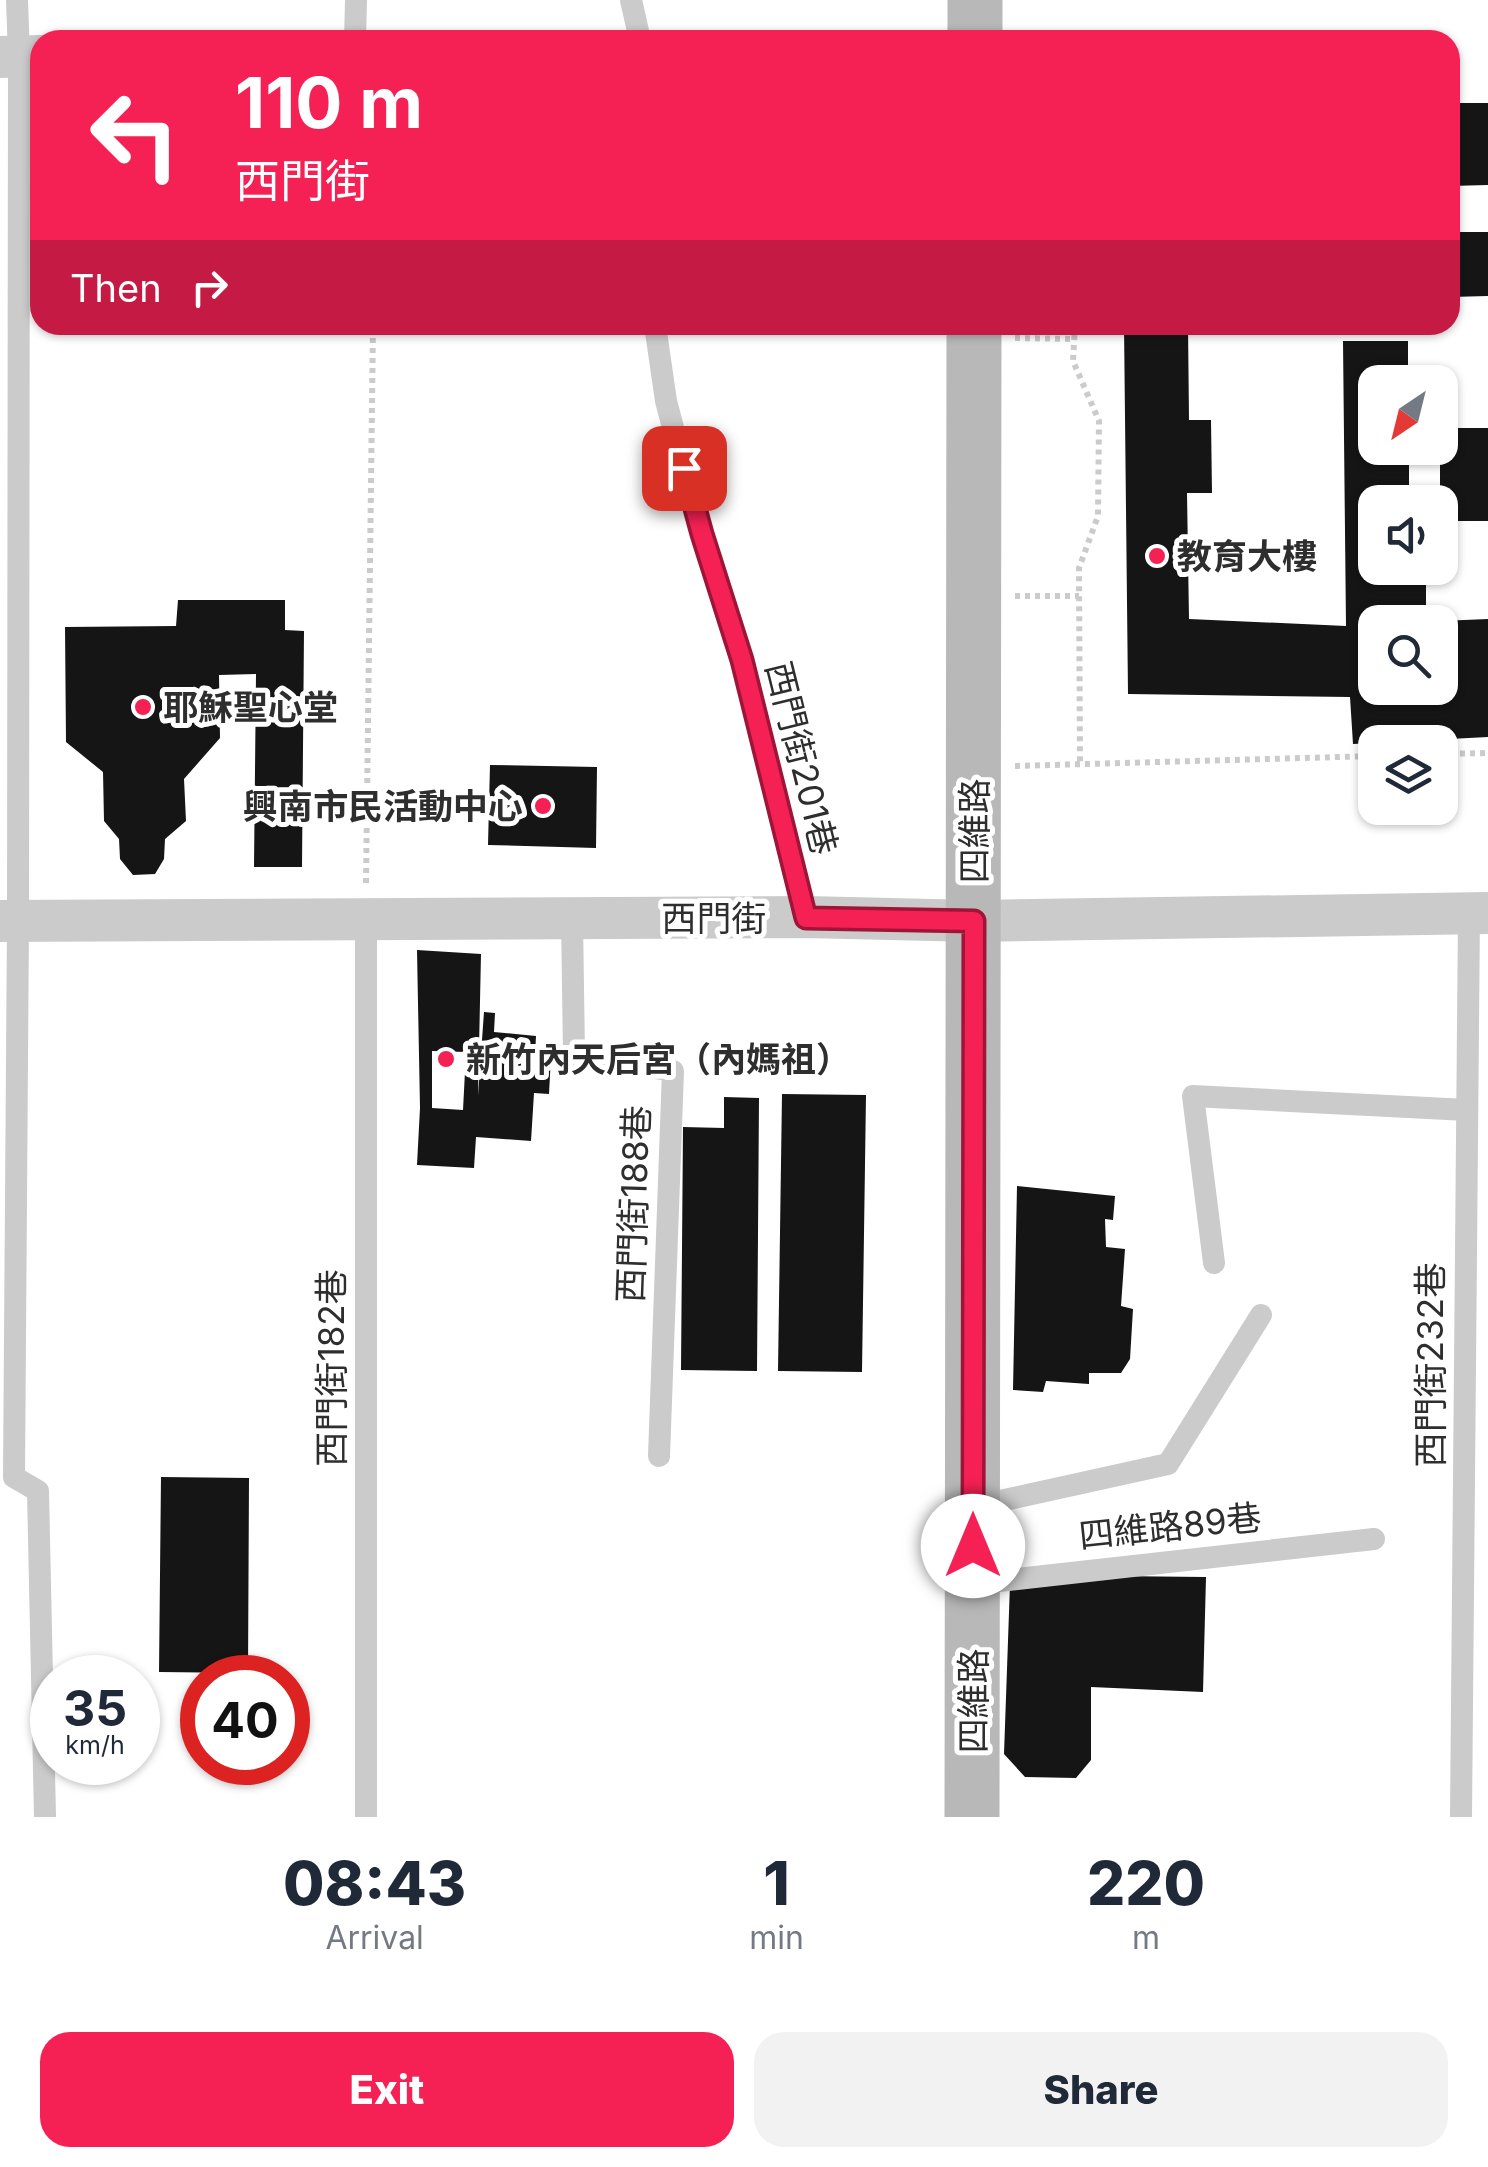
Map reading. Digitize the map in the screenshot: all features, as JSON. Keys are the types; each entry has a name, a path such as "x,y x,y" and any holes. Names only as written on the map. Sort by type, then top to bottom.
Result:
{"street":[{"path":"975,0 975,30"},
{"name":"四維路","path":"972,1817 974,335"},
{"name":"西門街","path":"9,921 974,921 1478,913"}],"lane":[{"path":"17,0 29,321 9,921 14,1477 38,1491 45,1817"},
{"path":"355,30 356,0"},
{"path":"632,0 638,30"},
{"name":"西門街201巷","path":"656,335 666,402 742,660 806,918"},
{"name":"西門街232巷","path":"1462,1817 1467,1110 1478,913"},
{"name":"西門街188巷","path":"572,919 574,1055 673,1072 660,1456"},
{"name":"西門街182巷","path":"366,920 366,1817"},
{"path":"1214,1263 1193,1096 1467,1110"},
{"path":"973,1507 1168,1464 1261,1315"},
{"name":"四維路89巷","path":"973,1584 1374,1539"}],"path":[{"path":"366,920 373,335"},
{"path":"1017,335 1074,339"},
{"path":"1074,335 1074,361 1099,421 1098,516 1078,568 1080,764"},
{"path":"974,597 1079,596"},
{"path":"1458,754 1488,753"},
{"path":"974,766 1358,756"}],"building":[{"path":"1460,103 1488,103 1488,185 1460,186"},
{"path":"1460,232 1488,232 1488,296 1460,297"},
{"name":"教育大樓","path":"1124,335 1188,335 1189,420 1211,420 1212,493 1187,493 1189,619 1346,626 1343,341 1408,341 1408,365 1358,365 1358,465 1409,465 1409,485 1358,485 1358,585 1426,585 1426,605 1358,605 1358,705 1458,705 1458,620 1488,619 1488,737 1458,739 1458,725 1358,725 1358,744 1353,744 1350,697 1128,694"},
{"name":"教育大樓","path":"1458,428 1488,428 1488,521 1458,521 1458,485 1440,485 1440,465 1458,465"},
{"name":"耶穌聖心堂","path":"178,600 285,600 285,630 304,631 302,867 254,867 256,674 219,675 220,738 184,779 186,821 165,839 164,859 155,874 133,875 120,859 119,839 104,821 103,772 66,742 65,627 176,626"},
{"name":"興南市民活動中心","path":"490,765 597,767 596,848 488,845"},
{"name":"新竹內天后宮（內媽祖）","path":"417,950 481,954 478,1096 484,1012 495,1013 494,1032 536,1036 535,1055 551,1056 549,1094 534,1093 531,1141 476,1137 474,1168 417,1165","holes":["432,1051 466,1052 463,1110 432,1108"]},
{"path":"782,1094 866,1095 862,1372 778,1371"},
{"path":"724,1097 759,1098 757,1371 681,1370 683,1127 724,1128"},
{"path":"1017,1186 1115,1196 1113,1220 1105,1219 1106,1247 1125,1249 1121,1306 1133,1309 1130,1359 1121,1373 1089,1373 1089,1384 1046,1381 1043,1392 1013,1390"},
{"path":"161,1477 249,1478 248,1655 180,1655 180,1672 160,1672"},
{"path":"1018,1575 1206,1577 1203,1692 1091,1687 1091,1760 1076,1778 1025,1777 1004,1754 1010,1584"}],"place":[{"name":"教育大樓","path":"1157,556"},
{"name":"耶穌聖心堂","path":"143,707"},
{"name":"興南市民活動中心","path":"543,806"},
{"name":"新竹內天后宮（內媽祖）","path":"446,1059"}],"route":[{"path":"684,468 742,660 806,918 974,921 973,1546"}]}
